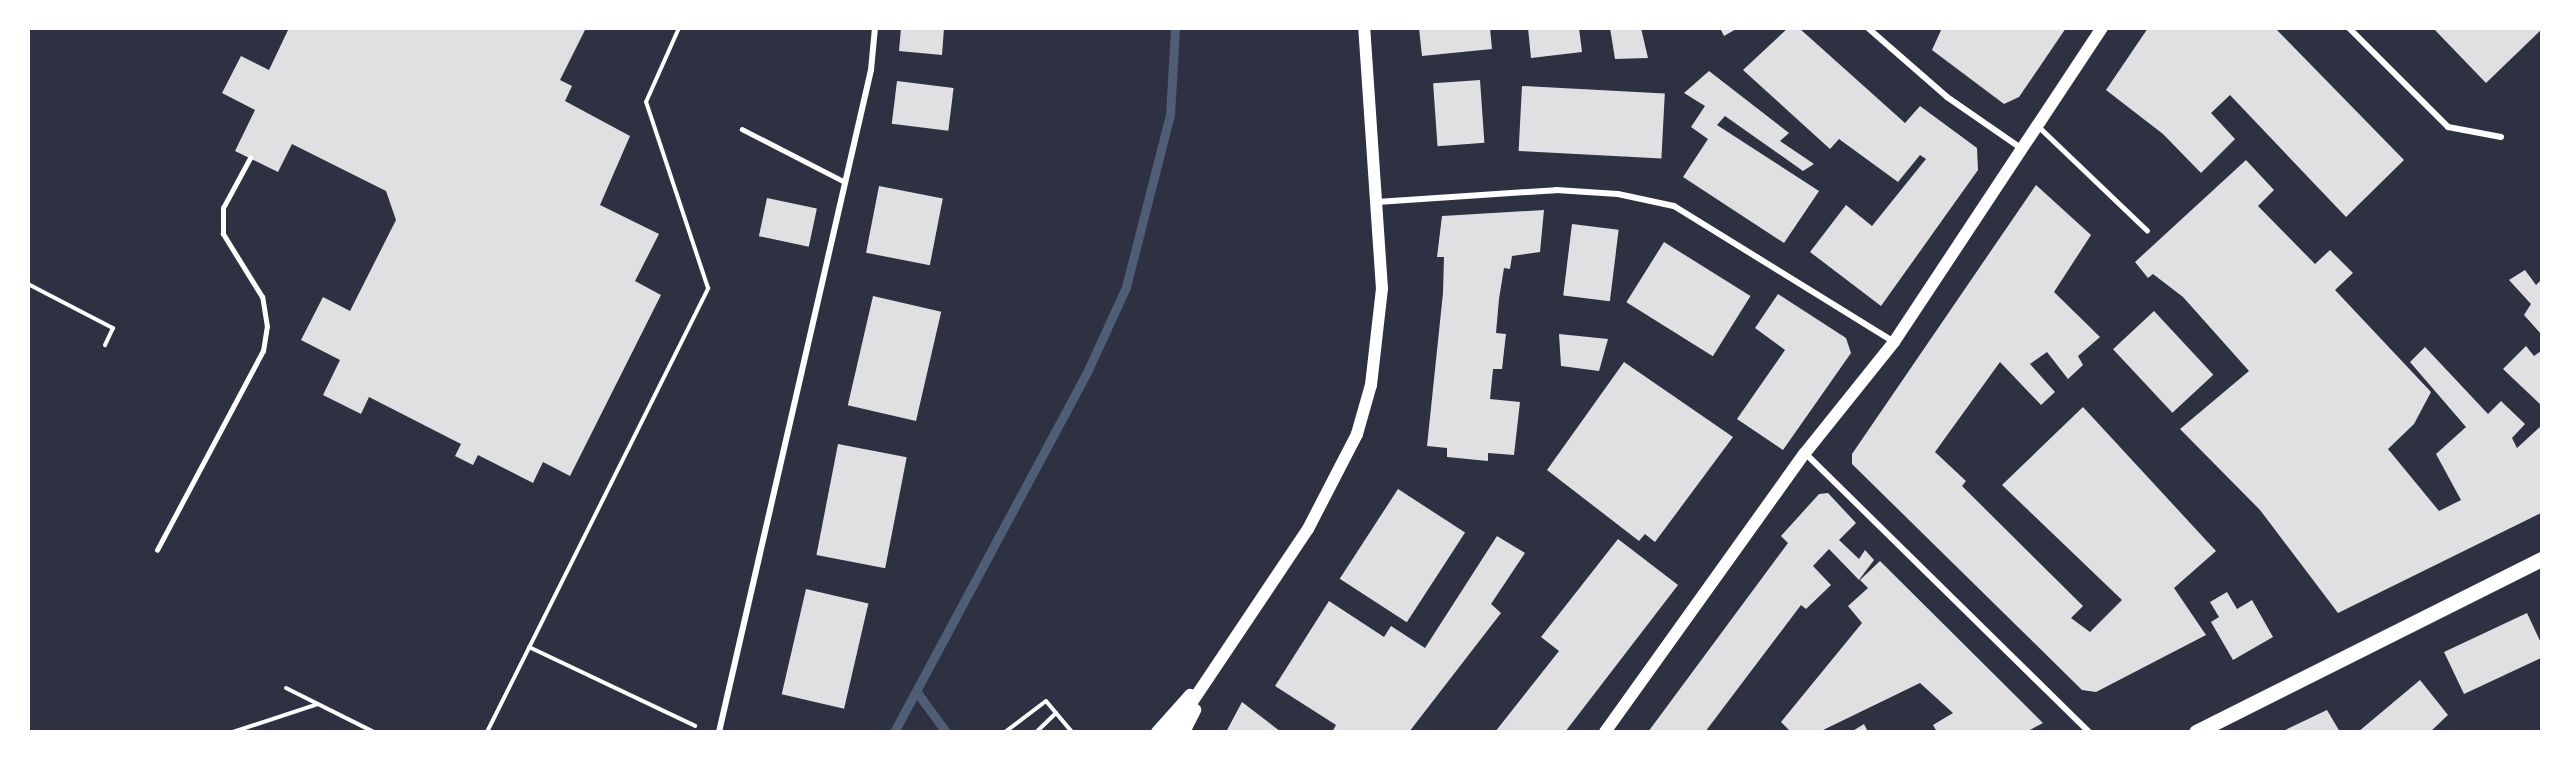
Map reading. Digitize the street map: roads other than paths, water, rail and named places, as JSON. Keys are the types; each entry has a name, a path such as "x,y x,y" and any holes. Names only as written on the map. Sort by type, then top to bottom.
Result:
{"main road":[{"path":"1172,732 1308,529 1357,434 1371,386 1382,289 1364,28"},
{"path":"1605,732 1805,453 1894,342 2102,28"},
{"path":"2196,732 2541,558"},
{"path":"1157,732 1224,656"},
{"path":"1184,732 1224,656"}],"street":[{"path":"718,732 845,182 875,28"},
{"path":"1868,28 1947,97 2022,149"},
{"path":"2349,28 2448,127 2501,137"},
{"path":"1377,201 1556,190 1618,194 1674,206 1894,342"},
{"path":"1805,453 2089,732"}],"lane":[{"path":"2037,126 2147,230"},
{"path":"742,129 845,182"},
{"path":"157,550 263,351 267,327 262,297 222,234 223,208 250,158"}],"waterway":[{"path":"894,732 1088,370 1126,287 1170,115 1175,28"},
{"path":"916,691 946,732"}]}
